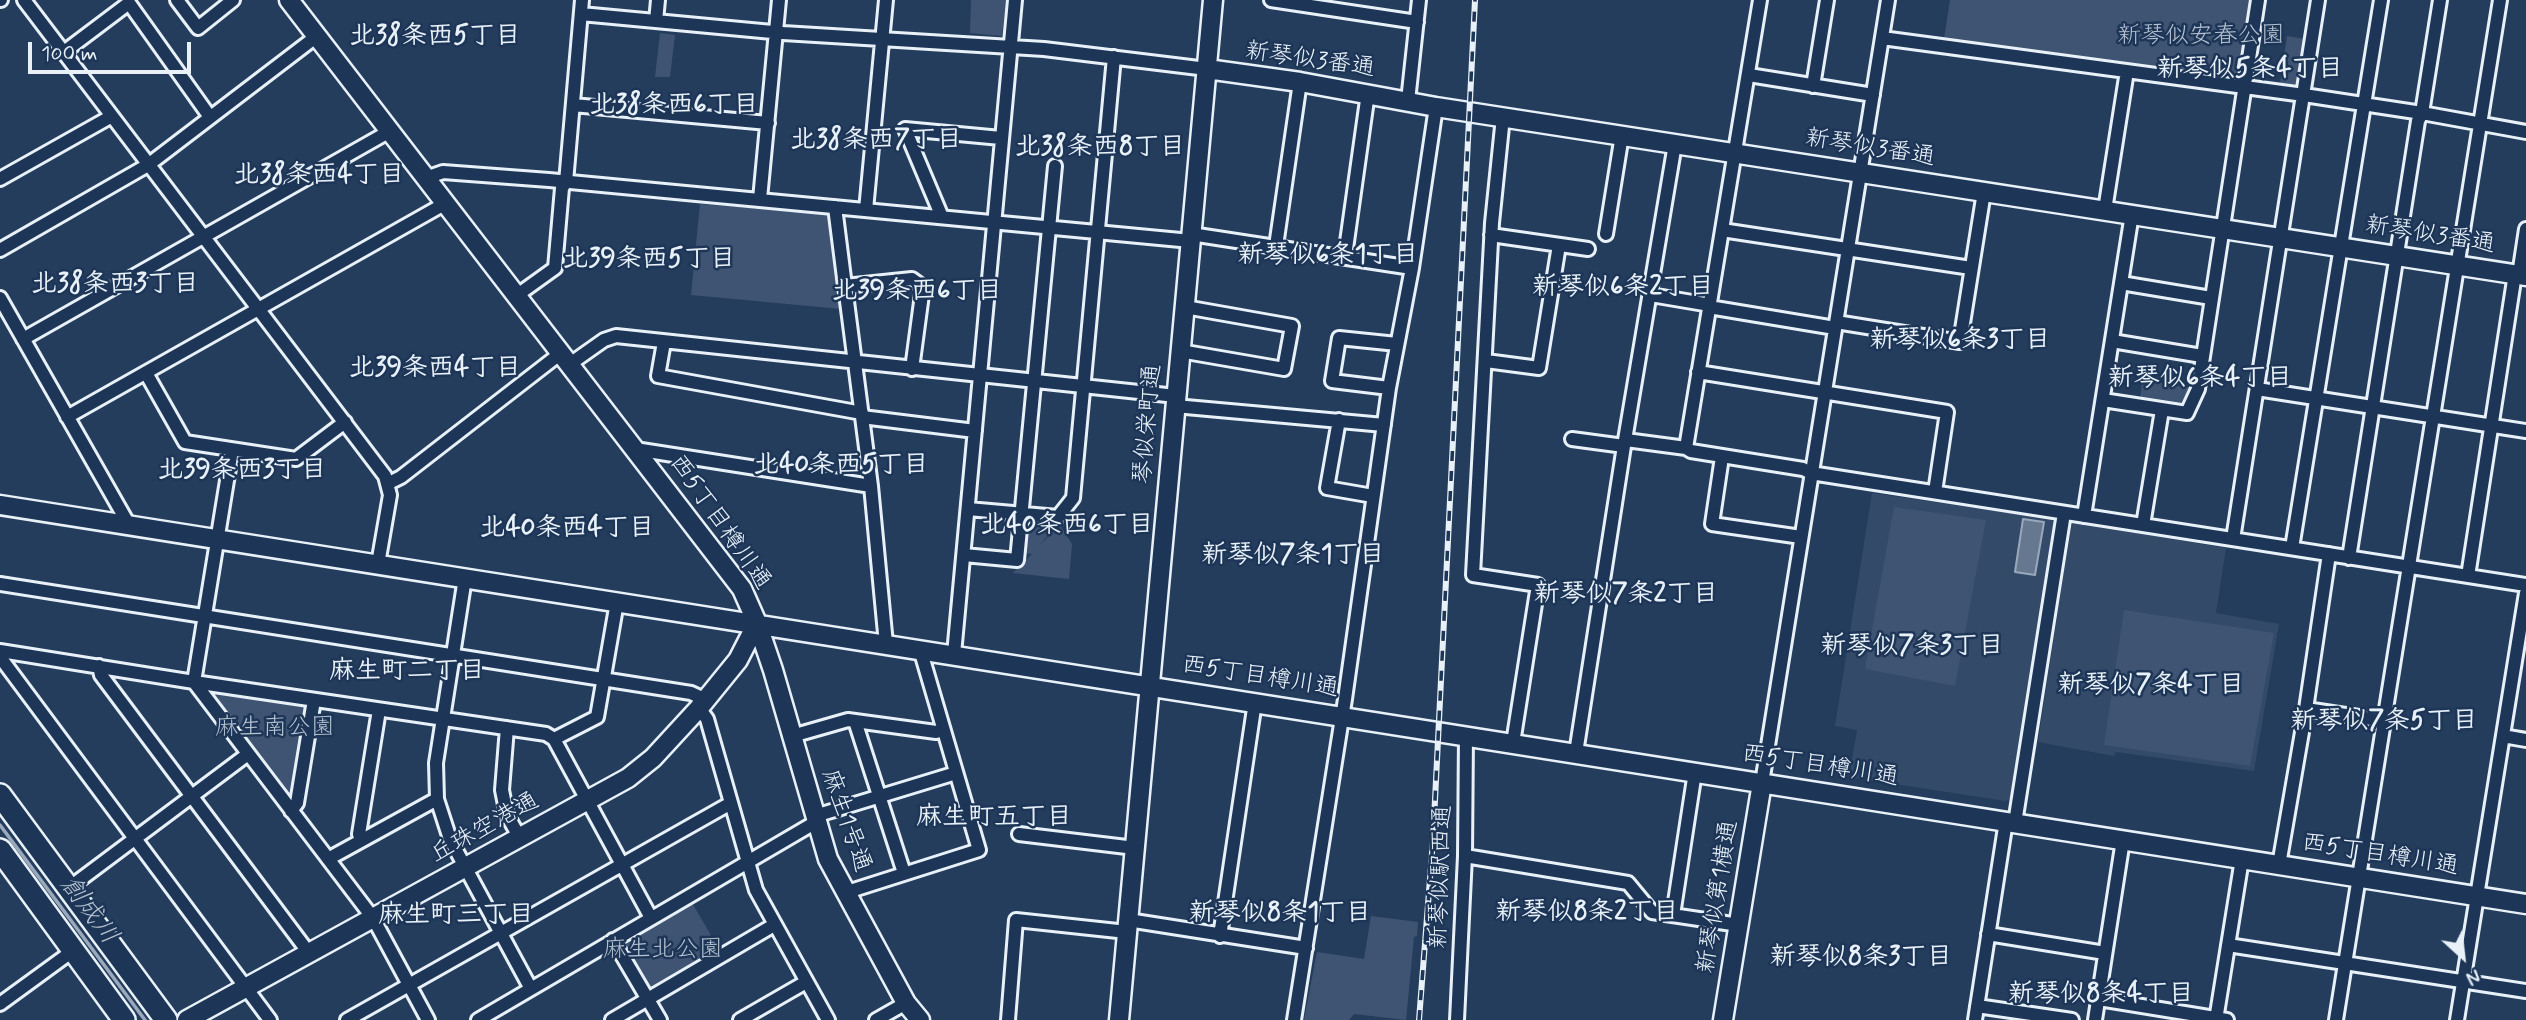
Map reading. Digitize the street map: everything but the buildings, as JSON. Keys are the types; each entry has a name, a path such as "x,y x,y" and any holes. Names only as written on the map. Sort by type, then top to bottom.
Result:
{"highway":[{"path":"0,795 166,1020"},
{"path":"0,850 124,1020"}],"street":[{"path":"24,0 389,483 390,495 378,564"},
{"path":"177,0 198,28 233,0"},
{"path":"516,296 555,268 562,188 566,182 582,0"},
{"path":"656,21 658,0"},
{"path":"760,200 779,0"},
{"path":"866,210 886,0"},
{"path":"954,654 1015,0"},
{"name":"琴似栄町通","path":"1119,1020 1213,0"},
{"path":"1270,0 1417,22"},
{"path":"1408,101 1419,0"},
{"path":"1686,448 1760,0"},
{"path":"1813,86 1827,0"},
{"path":"1762,783 1888,0"},
{"path":"2103,400 2188,413 2198,389 2258,0"},
{"path":"2233,539 2318,0"},
{"path":"2292,548 2381,0"},
{"path":"2350,558 2418,121 2422,113 2440,0"},
{"path":"2336,1020 2500,0"},
{"path":"64,52 129,3 210,117"},
{"name":"西5丁目樽川通","path":"297,3 317,36 742,589 757,623 2526,904"},
{"path":"581,14 776,33 1010,47 1207,69"},
{"path":"0,250 148,164 317,36"},
{"path":"1882,38 2304,95 2526,132"},
{"path":"968,509 1058,517 1073,498 1114,57"},
{"name":"新琴似3番通","path":"1207,69 2520,275"},
{"path":"2105,210 2127,71"},
{"path":"1749,75 1873,95"},
{"path":"1276,246 1300,82"},
{"path":"1345,256 1368,93"},
{"path":"573,105 768,122"},
{"path":"1294,1020 1342,716 1389,388 1412,268 1436,107"},
{"path":"0,179 112,116"},
{"path":"1503,117 1491,235 1473,575 1538,585 1513,743"},
{"path":"942,217 905,129 1001,138"},
{"path":"23,339 390,131"},
{"path":"1606,234 1622,135"},
{"path":"1576,753 1675,144"},
{"path":"964,555 1017,559 1055,166"},
{"path":"426,178 443,172 1098,232 1191,237 1276,246 1412,268"},
{"path":"1651,295 1960,342 1984,191"},
{"path":"66,417 446,203"},
{"path":"835,206 871,486 886,644"},
{"path":"2084,516 2132,215"},
{"path":"2468,576 2526,229"},
{"path":"1722,230 1971,268"},
{"path":"1491,235 1588,249"},
{"path":"1486,361 1539,368 1559,245"},
{"path":"845,286 912,279 923,287 912,369"},
{"path":"2121,283 2211,298"},
{"path":"0,298 129,525"},
{"path":"1180,351 1284,369 1292,326 1185,307"},
{"path":"389,483 566,359 616,336 1083,386 1176,401 1384,425"},
{"path":"1389,388 1332,381 1339,338 1397,344"},
{"path":"2112,341 2202,356"},
{"path":"664,342 658,376 862,415 975,431"},
{"path":"1699,372 1947,412 1935,492"},
{"path":"146,373 184,442 296,459 345,422"},
{"path":"2257,389 2526,432"},
{"path":"2143,525 2162,410"},
{"path":"1339,420 1327,488 1373,496"},
{"path":"1572,439 1686,448 1811,473 2526,585"},
{"path":"635,449 871,486"},
{"path":"233,450 194,682 373,918 428,1020"},
{"path":"1722,457 1712,524 1801,537"},
{"path":"0,505 757,623"},
{"path":"1975,1020 2064,513"},
{"path":"2279,865 2329,554"},
{"path":"465,578 436,763 437,799 445,829 531,989"},
{"path":"0,584 691,693 703,704 756,890 828,1020"},
{"path":"2457,1020 2503,736 2521,663 2526,593"},
{"path":"554,739 597,717 617,602"},
{"name":"丘珠空港通","path":"187,1020 628,778 653,758 703,704 738,660 757,623"},
{"name":"麻生1号通","path":"757,623 828,859 844,893 906,1003 920,1020"},
{"path":"844,893 979,850 920,649"},
{"path":"0,651 546,734 554,739 651,918"},
{"path":"0,657 270,1020"},
{"path":"99,666 101,675 309,953"},
{"path":"291,811 297,803 314,700"},
{"path":"1220,936 1255,702"},
{"path":"2306,709 2385,720"},
{"path":"361,840 359,834 379,710"},
{"path":"792,736 848,720 936,732 943,730"},
{"path":"855,722 904,873"},
{"path":"506,728 502,790 507,815 520,838"},
{"name":"新琴似駅西通","path":"1457,1020 1465,856 1466,735"},
{"path":"2503,736 2526,740"},
{"path":"69,888 248,754"},
{"path":"1673,915 1695,772"},
{"path":"478,1020 816,819 879,796 956,773"},
{"name":"新琴似第1横通","path":"1723,1020 1762,783"},
{"path":"328,859 437,799"},
{"path":"347,1020 731,803"},
{"path":"1019,834 1135,848"},
{"path":"2095,1020 2123,840"},
{"path":"1465,856 1628,883 1653,912 1739,925"},
{"path":"2099,999 2220,1019 2228,945 2242,859"},
{"path":"1008,1020 1016,920 1128,926 1306,948"},
{"path":"612,1020 774,925"},
{"path":"1988,934 2105,953"},
{"path":"613,940 660,1020"},
{"path":"2228,945 2526,991"},
{"path":"0,1004 74,950"},
{"path":"740,1020 806,982"},
{"path":"880,1019 906,1003"},
{"path":"1977,1006 2072,1020"}],"shaded area":[{"path":"1872,493 2051,519 2055,524 2010,799 2005,801 1849,777 1857,730 1835,726"},
{"path":"2023,519 2044,522 2035,575 2015,572"},
{"path":"2075,523 2226,548 2216,613 2279,624 2254,771 2116,752 2114,756 2038,742 2071,526"}],"green space":[{"path":"971,0 1006,0 1002,36 970,33"},
{"name":"新琴似安春公園","path":"1950,0 2252,0 2240,74 2234,78 1944,39"},
{"path":"660,33 675,35 670,77 655,77"},
{"path":"2287,36 2306,39 2300,85 2295,88 2280,85"},
{"path":"700,204 826,214 830,218 841,309 691,295"},
{"path":"2142,380 2192,388 2184,408 2140,402"},
{"path":"1894,507 1986,520 1955,686 1865,669"},
{"path":"1027,518 1060,521 1039,546 1060,525 1072,544 1069,579 1013,573 1032,554 1023,553"},
{"path":"2124,610 2274,633 2250,766 2104,745"},
{"name":"麻生南公園","path":"215,691 306,704 309,708 294,796 290,799 213,695"},
{"name":"麻生北公園","path":"691,901 720,951 651,991 647,990 622,946 623,942"},
{"path":"1371,916 1418,922 1417,936 1414,937 1406,1020 1354,1014 1349,1020 1304,1020 1317,952 1364,959"}],"waterway":[{"name":"創成川","path":"0,825 145,1020"}],"railway":[{"path":"1419,1020 1433,840 1475,0"}],"district":[{"name":"北38条西5丁目","path":"435,38"},
{"name":"新琴似5条4丁目","path":"2250,71"},
{"name":"北38条西6丁目","path":"674,107"},
{"name":"北38条西7丁目","path":"876,142"},
{"name":"北38条西8丁目","path":"1100,149"},
{"name":"北38条西4丁目","path":"319,177"},
{"name":"新琴似6条1丁目","path":"1328,257"},
{"name":"北39条西5丁目","path":"649,261"},
{"name":"北38条西3丁目","path":"115,286"},
{"name":"新琴似6条2丁目","path":"1623,289"},
{"name":"北39条西6丁目","path":"917,293"},
{"name":"新琴似6条3丁目","path":"1960,342"},
{"name":"北39条西4丁目","path":"435,370"},
{"name":"新琴似6条4丁目","path":"2200,380"},
{"name":"北40条西5丁目","path":"841,467"},
{"name":"北39条西3丁目","path":"242,472"},
{"name":"北40条西6丁目","path":"1067,527"},
{"name":"北40条西4丁目","path":"567,530"},
{"name":"新琴似7条1丁目","path":"1293,557"},
{"name":"新琴似7条2丁目","path":"1626,596"},
{"name":"新琴似7条3丁目","path":"1912,648"},
{"name":"麻生町二丁目","path":"407,673"},
{"name":"新琴似7条4丁目","path":"2151,687"},
{"name":"新琴似7条5丁目","path":"2384,723"},
{"name":"麻生町五丁目","path":"994,819"},
{"name":"新琴似8条2丁目","path":"1587,914"},
{"name":"新琴似8条1丁目","path":"1280,915"},
{"name":"麻生町三丁目","path":"456,917"},
{"name":"新琴似8条3丁目","path":"1861,959"},
{"name":"新琴似8条4丁目","path":"2101,996"}]}
